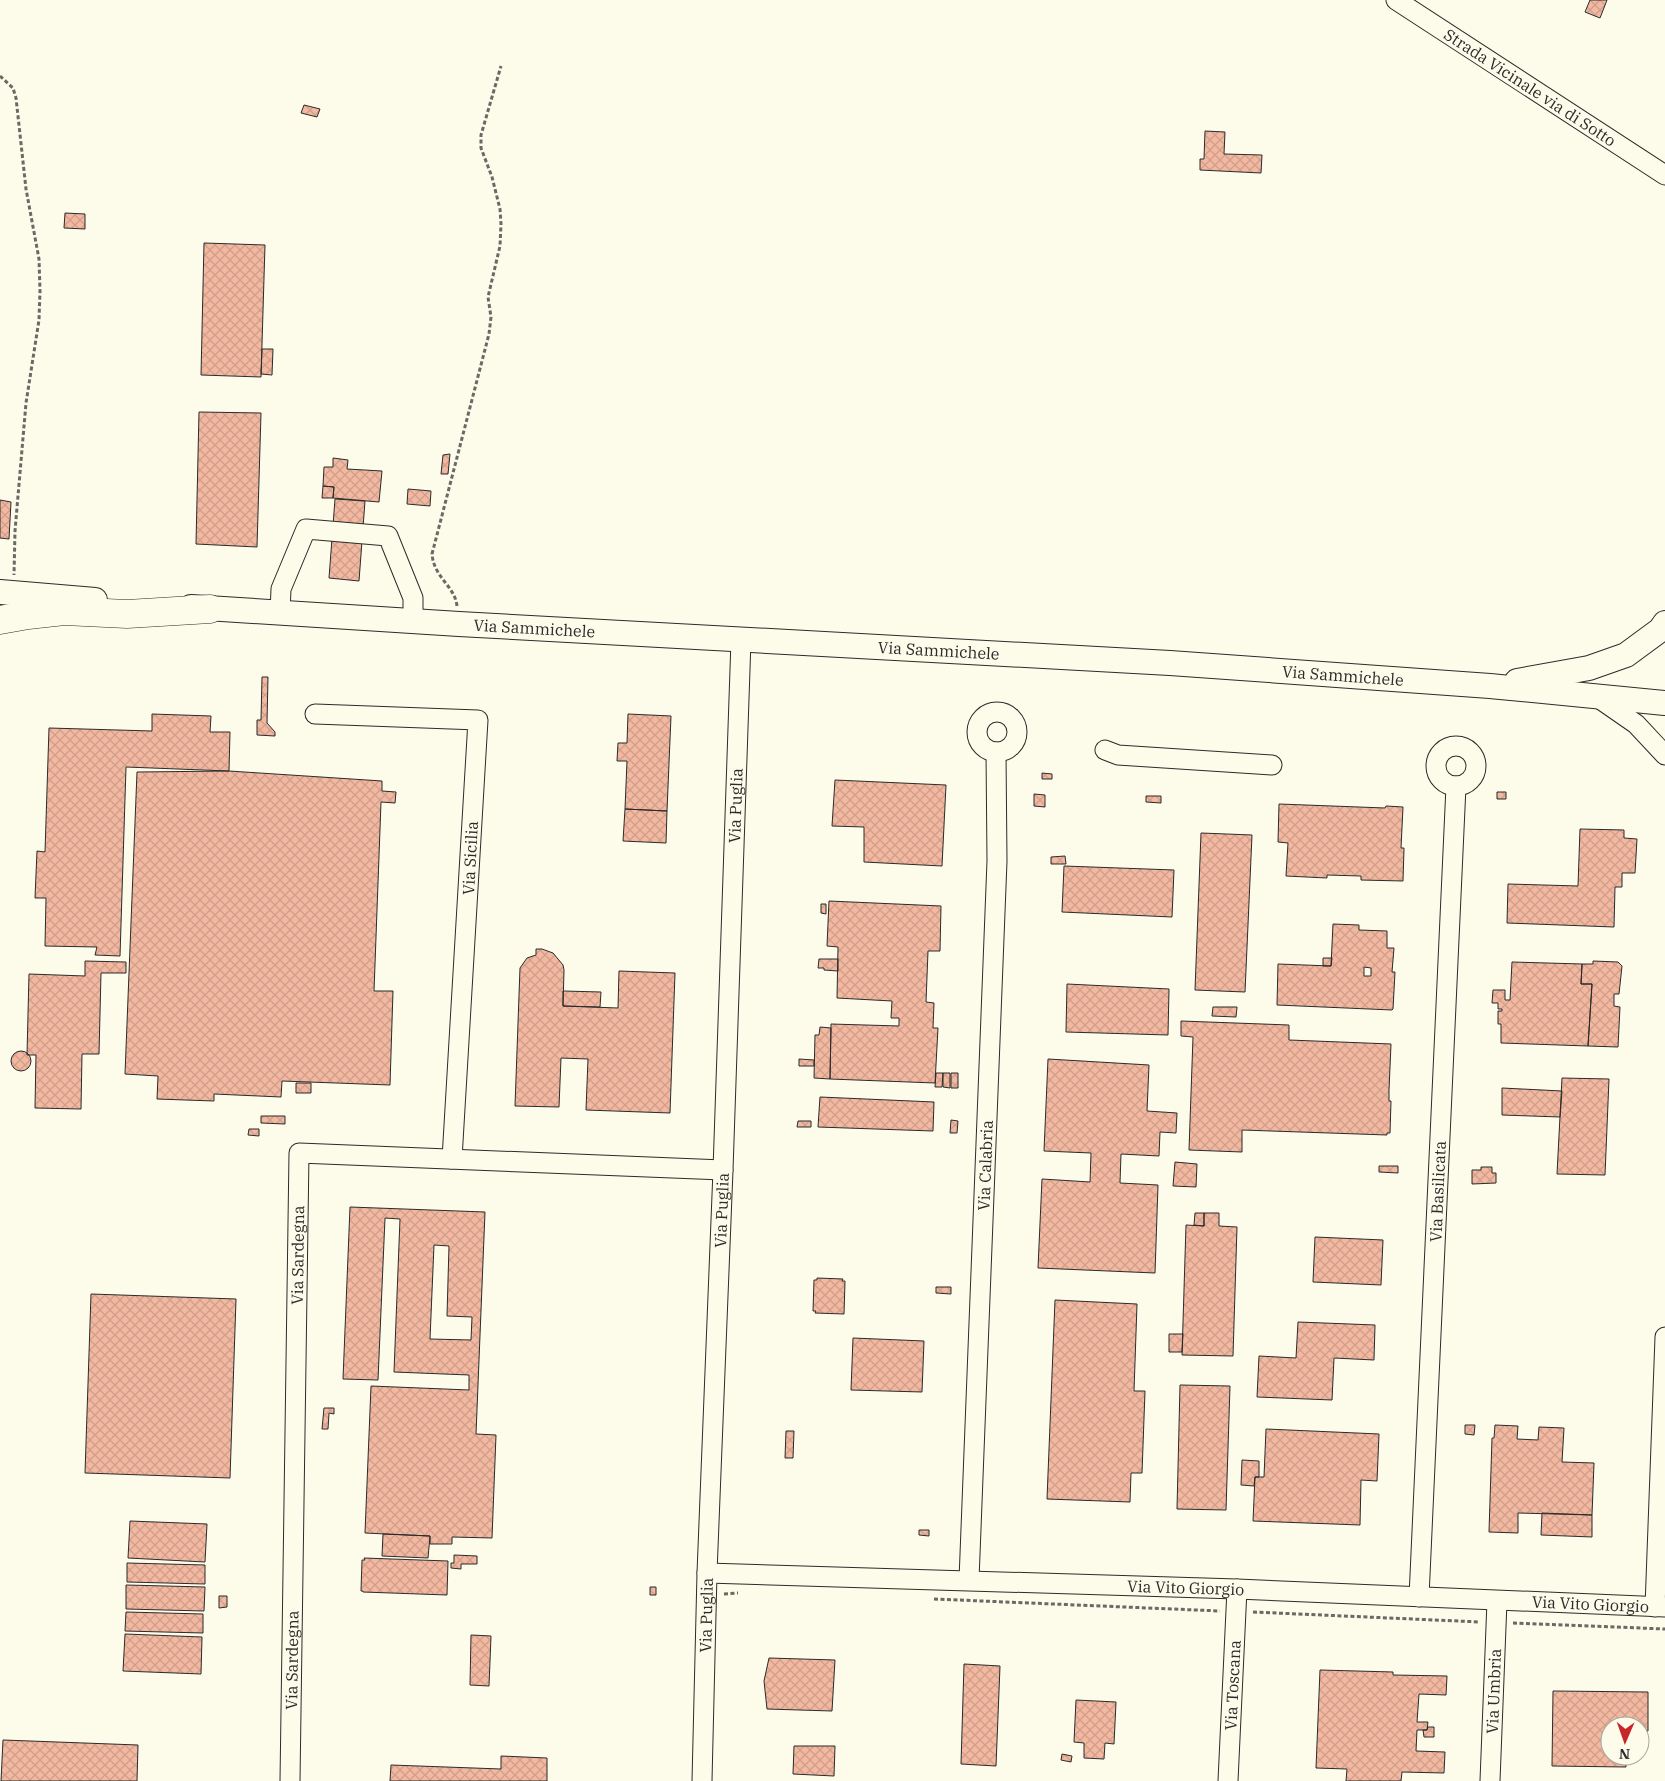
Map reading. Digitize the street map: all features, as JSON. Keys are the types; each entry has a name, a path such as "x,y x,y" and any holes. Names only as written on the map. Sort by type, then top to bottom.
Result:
{"highway":[{"path":"0,620 64,611 127,614 210,609"}],"main road":[{"name":"Via Sammichele","path":"7,593 210,609 459,624 1170,663 1490,686 1665,703"},
{"path":"1490,686 1589,668 1626,655 1660,630 1665,623"}],"street":[{"name":"Strada Vicinale via di Sotto","path":"1396,0 1665,175"},
{"path":"280,613 281,588 306,529 388,536 413,598 413,621"},
{"name":"Via Puglia","path":"702,1781 706,1596 741,640"},
{"path":"1598,697 1636,724 1665,755"},
{"name":"Via Sicilia","path":"315,714 478,720 452,1159"},
{"path":"1105,750 1118,756 1272,765"},
{"name":"Via Calabria","path":"968,1580 997,861 996,752"},
{"name":"Via Basilicata","path":"1419,1597 1456,786"},
{"name":"Via Sardegna","path":"290,1781 299,1153 723,1170"},
{"path":"1660,1607 1665,1337"},
{"name":"Via Vito Giorgio","path":"707,1573 1237,1589 1660,1607"},
{"name":"Via Toscana","path":"1228,1781 1237,1589"},
{"name":"Via Umbria","path":"1490,1781 1497,1600"}],"path":[{"path":"459,624 457,602 433,564 432,554 489,334 491,317 488,298 500,246 502,224 492,178 481,148 481,135 501,66"},
{"path":"0,76 13,88 16,98 26,190 39,259 40,291 39,320 26,403 15,531 7,593"},
{"path":"706,1596 740,1593"},
{"path":"928,1599 1665,1629"}],"building":[{"path":"1590,0 1607,0 1600,18 1585,12"},
{"path":"304,105 320,109 317,117 301,113"},
{"path":"1205,131 1225,132 1224,154 1262,155 1261,173 1200,170 1200,159 1204,159"},
{"path":"65,213 85,214 85,229 64,228"},
{"path":"204,243 265,245 261,377 201,375"},
{"path":"262,349 273,349 272,375 261,374"},
{"path":"199,412 261,413 257,547 196,544"},
{"path":"450,454 448,474 441,474 443,455"},
{"path":"333,458 348,460 347,469 382,471 379,502 333,498 334,487 323,486 324,467 333,467"},
{"path":"323,486 334,487 333,498 322,498"},
{"path":"408,489 431,491 430,506 407,504"},
{"path":"335,499 365,501 359,581 329,578"},
{"path":"0,500 11,502 9,539 0,538"},
{"path":"262,677 268,677 267,723 275,732 275,736 257,735 257,720 261,720"},
{"path":"152,714 211,716 210,732 230,732 229,771 126,767 120,956 95,955 97,947 45,946 46,898 35,898 37,851 45,852 49,728 152,731"},
{"path":"628,714 671,716 667,811 625,809 627,761 617,761 618,743 627,743"},
{"path":"229,771 382,781 382,791 396,792 395,803 381,802 374,991 393,991 390,1085 282,1081 281,1097 214,1094 214,1101 157,1099 158,1076 125,1074 137,772"},
{"path":"1042,773 1052,774 1052,779 1042,779"},
{"path":"835,780 946,785 942,866 864,862 864,827 832,826"},
{"path":"1497,792 1506,792 1506,799 1497,799"},
{"path":"1034,794 1045,795 1045,807 1034,806"},
{"path":"1146,796 1161,796 1161,803 1146,802"},
{"path":"1279,804 1403,807 1401,848 1404,848 1403,881 1361,880 1361,876 1327,875 1327,878 1286,876 1288,843 1278,842"},
{"path":"625,809 667,811 666,843 623,841"},
{"path":"1580,829 1624,830 1624,838 1637,839 1635,873 1622,873 1622,887 1615,887 1614,927 1507,923 1508,884 1578,886"},
{"path":"1201,833 1252,835 1245,992 1195,990"},
{"path":"1065,856 1066,864 1051,864 1051,857"},
{"path":"1064,866 1174,870 1172,917 1062,912"},
{"path":"829,901 941,906 940,951 928,951 926,1002 934,1003 933,1028 938,1028 935,1083 830,1079 831,1024 899,1026 899,1018 891,1018 892,1001 837,998 838,947 827,946"},
{"path":"821,904 826,904 826,914 821,913"},
{"path":"1333,924 1359,925 1359,930 1387,931 1387,948 1394,948 1392,972 1395,972 1393,1009 1277,1005 1278,964 1331,966","holes":["1364,967 1371,968 1371,976 1364,976"]},
{"path":"536,949 553,953 563,965 563,1006 618,1008 619,971 675,973 670,1113 586,1110 588,1059 561,1058 559,1107 515,1106 520,968 527,958 536,955"},
{"path":"1323,958 1332,958 1331,966 1323,966"},
{"path":"819,959 838,959 838,971 818,968"},
{"path":"85,961 126,962 126,973 101,973 99,1054 82,1054 81,1109 35,1108 36,1055 27,1055 29,974 85,976"},
{"path":"1593,961 1618,962 1622,966 1619,994 1614,994 1614,1006 1620,1007 1618,1047 1588,1046 1592,984 1581,984 1582,964 1593,964"},
{"path":"1512,962 1582,964 1581,984 1592,984 1588,1046 1501,1043 1501,1024 1498,1024 1498,1011 1502,1011 1502,1009 1498,1009 1498,1003 1492,1003 1493,990 1505,990 1505,1000 1510,1000"},
{"path":"1067,984 1169,989 1168,1035 1066,1032"},
{"path":"563,991 601,992 600,1007 563,1006"},
{"path":"1213,1007 1237,1007 1236,1017 1212,1016"},
{"path":"1181,1021 1289,1025 1289,1040 1391,1044 1390,1133 1387,1133 1387,1135 1242,1130 1242,1152 1189,1150 1193,1037 1181,1036"},
{"path":"820,1027 831,1028 830,1079 814,1078 815,1035 819,1035"},
{"path":"21,1051 28,1054 31,1061 28,1068 21,1071 14,1068 11,1061 14,1054"},
{"path":"799,1059 814,1060 814,1066 799,1066"},
{"path":"1048,1059 1149,1065 1147,1111 1177,1113 1176,1133 1160,1132 1159,1156 1121,1154 1120,1183 1158,1185 1155,1273 1038,1268 1042,1179 1090,1182 1091,1153 1044,1151"},
{"path":"936,1073 943,1073 942,1087 935,1087"},
{"path":"943,1073 950,1073 950,1088 943,1087"},
{"path":"951,1073 958,1073 958,1088 951,1088"},
{"path":"1562,1078 1609,1079 1605,1175 1557,1174"},
{"path":"296,1083 311,1083 311,1093 296,1093"},
{"path":"1502,1088 1562,1091 1560,1117 1502,1115"},
{"path":"820,1097 934,1102 933,1131 818,1127"},
{"path":"261,1116 285,1116 285,1124 261,1123"},
{"path":"951,1120 958,1121 957,1133 950,1133"},
{"path":"798,1121 811,1121 811,1127 797,1127"},
{"path":"249,1129 259,1129 259,1136 248,1135"},
{"path":"1175,1162 1197,1164 1196,1187 1173,1186"},
{"path":"1379,1166 1398,1166 1398,1173 1379,1172"},
{"path":"1481,1167 1492,1167 1492,1173 1496,1173 1496,1183 1472,1184 1472,1170 1481,1170"},
{"path":"350,1207 485,1212 476,1434 496,1435 492,1538 452,1537 452,1544 430,1544 430,1536 365,1533 371,1386 469,1390 469,1375 394,1372 400,1219 385,1218 378,1380 343,1379","holes":["434,1245 449,1246 447,1316 472,1317 471,1340 430,1339"]},
{"path":"1195,1213 1204,1213 1204,1226 1194,1225"},
{"path":"1204,1213 1219,1213 1219,1226 1237,1227 1233,1356 1182,1355 1186,1225 1204,1226"},
{"path":"1315,1237 1383,1240 1381,1285 1313,1282"},
{"path":"817,1278 843,1279 842,1281 845,1281 844,1314 815,1313 816,1311 813,1311 814,1280 817,1280"},
{"path":"936,1287 951,1287 951,1294 936,1293"},
{"path":"91,1294 236,1299 230,1478 85,1473"},
{"path":"1055,1300 1137,1304 1134,1391 1145,1391 1142,1473 1131,1473 1130,1502 1047,1499"},
{"path":"1298,1322 1375,1325 1374,1360 1334,1358 1332,1400 1257,1397 1259,1356 1296,1358"},
{"path":"1169,1334 1183,1334 1182,1352 1169,1352"},
{"path":"853,1338 924,1341 922,1392 851,1390"},
{"path":"1180,1385 1230,1386 1226,1510 1177,1509"},
{"path":"324,1408 334,1408 334,1414 329,1413 328,1429 322,1429"},
{"path":"1465,1425 1475,1425 1474,1435 1465,1434"},
{"path":"1495,1425 1518,1426 1517,1439 1538,1440 1539,1427 1564,1428 1562,1462 1594,1463 1592,1515 1518,1513 1518,1533 1489,1532 1492,1438 1494,1438"},
{"path":"1266,1429 1379,1434 1377,1481 1361,1480 1360,1525 1253,1521 1255,1477 1264,1477"},
{"path":"786,1431 794,1431 793,1458 785,1458"},
{"path":"1242,1460 1259,1461 1259,1477 1255,1477 1254,1486 1241,1485"},
{"path":"1542,1513 1592,1515 1592,1537 1541,1535"},
{"path":"130,1521 207,1524 205,1562 128,1558"},
{"path":"919,1530 929,1530 929,1536 919,1535"},
{"path":"383,1534 430,1536 428,1558 382,1556"},
{"path":"454,1555 477,1556 477,1564 461,1564 461,1569 451,1568 451,1563 454,1563"},
{"path":"364,1558 448,1561 447,1595 363,1592 361,1591 362,1560 365,1560"},
{"path":"127,1563 205,1565 205,1584 127,1582"},
{"path":"126,1585 205,1587 204,1611 126,1609"},
{"path":"650,1587 656,1587 656,1595 650,1595"},
{"path":"219,1596 227,1596 227,1607 219,1608"},
{"path":"126,1612 203,1614 203,1633 125,1631"},
{"path":"125,1634 202,1637 201,1674 123,1671"},
{"path":"471,1635 491,1636 489,1686 470,1685"},
{"path":"769,1658 835,1660 832,1711 767,1709 764,1681"},
{"path":"964,1664 1000,1666 996,1766 961,1764"},
{"path":"1320,1670 1393,1672 1393,1675 1447,1676 1446,1695 1419,1694 1417,1722 1428,1722 1427,1730 1417,1730 1416,1751 1445,1752 1444,1773 1402,1772 1401,1781 1346,1781 1347,1769 1316,1768"},
{"path":"1553,1691 1648,1692 1648,1716 1600,1716 1600,1766 1626,1767 1552,1766"},
{"path":"1076,1700 1116,1702 1114,1744 1105,1743 1104,1759 1084,1758 1084,1743 1074,1742"},
{"path":"1428,1727 1434,1727 1434,1737 1424,1737 1423,1730 1427,1730"},
{"path":"3,1740 138,1745 137,1781 1,1781"},
{"path":"794,1746 835,1746 834,1776 793,1774"},
{"path":"1062,1754 1072,1756 1071,1762 1061,1760"},
{"path":"501,1756 547,1758 547,1781 390,1781 391,1765 501,1769"}]}
